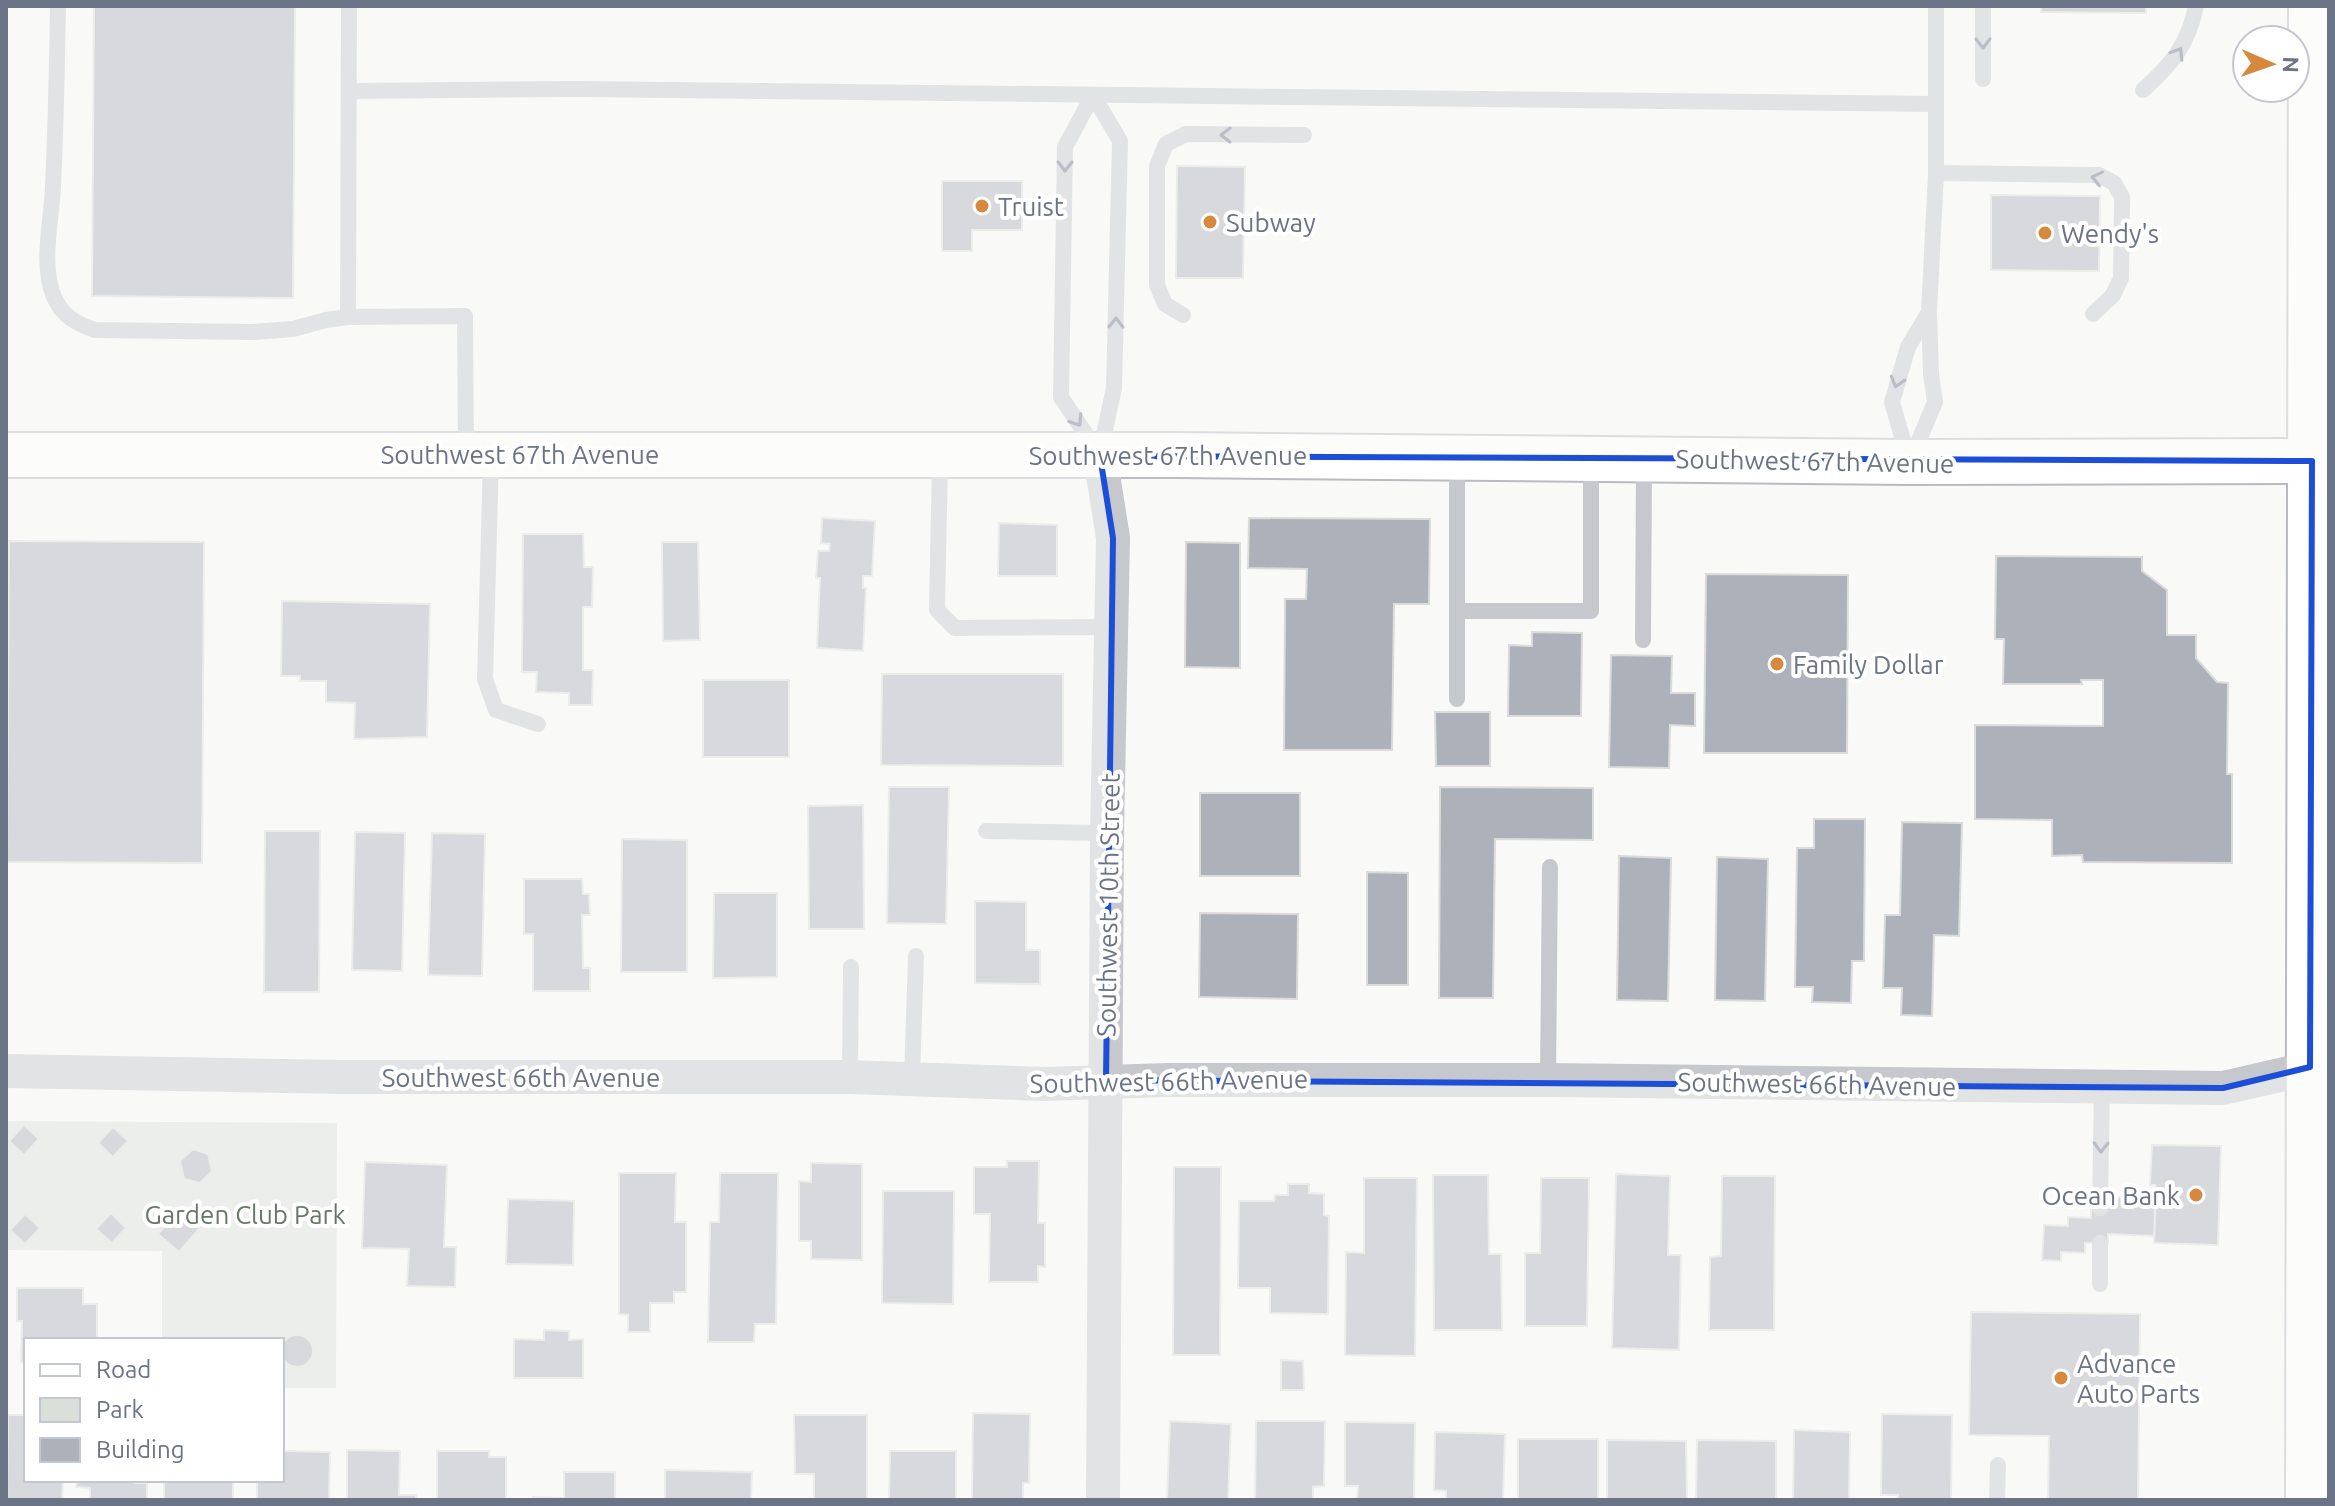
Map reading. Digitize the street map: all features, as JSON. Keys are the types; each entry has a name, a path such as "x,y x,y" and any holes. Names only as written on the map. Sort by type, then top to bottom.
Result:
{"main road":[{"path":"2308,1500 2320,1066 2320,99 2317,18"},
{"name":"Southwest 67th Avenue","path":"6,455 1457,456 1909,462 2321,461"}],"street":[{"name":"Southwest 10th Street","path":"1100,456 1113,538 1107,833 1103,1500"},
{"name":"Southwest 66th Avenue","path":"6,1071 343,1077 850,1077 1044,1084 1106,1080 1548,1080 2223,1088 2320,1066"}],"lane":[{"path":"58,6 49,273 53,296 64,313 78,325 95,330 252,332 293,329 348,317 465,316 478,454 485,679 496,710 538,724"},
{"path":"348,317 349,6"},
{"path":"1909,462 1935,402 1929,312 1936,173 1936,6"},
{"path":"1983,6 1983,79"},
{"path":"2143,90 2171,64 2189,35 2196,6"},
{"path":"349,91 576,89 1936,104"},
{"path":"1093,95 1065,147 1061,397 1100,456"},
{"path":"1093,95 1120,141 1114,388 1100,456"},
{"path":"1183,315 1165,304 1157,285 1157,166 1166,144 1186,134 1304,135"},
{"path":"1936,173 2099,175 2114,183 2122,197 2121,278 2113,295 2093,314"},
{"path":"1909,462 1892,402 1908,347 1929,312"},
{"path":"940,455 937,610 955,628 1113,627"},
{"path":"1457,456 1457,699"},
{"path":"1457,611 1591,611 1591,458"},
{"path":"1643,640 1644,459"},
{"path":"986,831 1107,833"},
{"path":"1548,1080 1550,867"},
{"path":"912,1078 916,956"},
{"path":"850,1077 851,967"},
{"path":"2100,1208 2102,1087"},
{"path":"2100,1243 2100,1284"},
{"path":"1997,1500 1998,1465"}],"highlighted area":[{"path":"1100,456 2312,461 2310,1067 2223,1088 1106,1080 1113,538"}],"green space":[{"name":"Garden Club Park","path":"6,1121 337,1123 336,1388 284,1388 284,1338 162,1338 162,1251 6,1250"}],"building":[{"path":"94,6 295,6 293,298 92,296"},
{"path":"2041,6 2146,6 2146,13 2041,12"},
{"name":"Subway","path":"1177,166 1245,167 1243,278 1176,278"},
{"name":"Truist","path":"942,181 1022,181 1022,230 972,230 972,251 942,251"},
{"name":"Wendy's","path":"1991,195 2100,196 2099,271 1991,270"},
{"path":"822,518 875,521 872,576 863,576 863,588 866,588 863,651 817,648 818,551 829,551 830,544 821,543"},
{"path":"1249,518 1430,519 1429,604 1394,604 1392,750 1284,750 1285,599 1306,599 1307,569 1248,568"},
{"path":"999,523 1057,525 1057,576 998,576"},
{"path":"523,534 583,534 584,567 593,567 592,607 583,607 583,670 593,670 592,705 569,705 569,693 536,692 537,672 522,672"},
{"path":"9,541 204,542 202,863 7,862"},
{"path":"662,542 698,542 700,640 663,641"},
{"path":"1186,542 1240,543 1240,668 1185,667"},
{"path":"1996,556 2142,557 2142,571 2167,590 2167,635 2196,635 2196,658 2217,682 2228,683 2227,774 2232,774 2232,863 2083,862 2082,855 2052,856 2052,820 1975,819 1975,725 2103,726 2103,680 2081,680 2082,684 2003,684 2004,639 1995,639"},
{"name":"Family Dollar","path":"1706,574 1848,575 1847,753 1704,753"},
{"path":"282,601 430,604 427,737 354,739 355,703 326,702 326,681 300,681 300,676 281,676"},
{"path":"1532,632 1582,633 1581,716 1508,716 1509,645 1532,646"},
{"path":"1611,655 1672,656 1671,693 1695,693 1695,726 1670,725 1669,768 1609,767"},
{"path":"882,674 1063,674 1063,766 881,765"},
{"path":"703,680 789,680 789,757 703,757"},
{"path":"1435,712 1490,712 1490,766 1436,766"},
{"path":"889,787 949,787 946,924 887,923"},
{"path":"1440,787 1593,788 1593,840 1495,839 1493,998 1439,998"},
{"path":"1200,793 1300,793 1300,876 1200,876"},
{"path":"863,805 864,929 809,929 808,806"},
{"path":"1814,819 1865,819 1864,961 1852,961 1851,1003 1812,1002 1813,987 1795,987 1797,848 1814,848"},
{"path":"1902,822 1962,823 1959,936 1934,935 1932,1016 1901,1015 1902,988 1883,988 1885,915 1900,915"},
{"path":"265,831 320,831 319,992 264,992"},
{"path":"355,832 405,833 402,971 352,970"},
{"path":"432,833 485,834 482,976 428,975"},
{"path":"622,839 687,840 687,972 621,972"},
{"path":"1619,856 1671,858 1668,1001 1617,1000"},
{"path":"1717,857 1768,859 1765,1001 1715,1000"},
{"path":"1367,872 1408,873 1408,985 1367,985"},
{"path":"524,879 582,879 583,894 589,894 590,915 582,915 583,968 590,968 590,991 533,991 533,934 524,934"},
{"path":"714,893 777,893 777,977 713,978"},
{"path":"975,901 1026,902 1026,950 1040,950 1040,984 975,983"},
{"path":"1200,913 1298,914 1297,999 1199,997"},
{"path":"24,1125 39,1139 24,1155 9,1141"},
{"path":"113,1127 128,1141 113,1157 98,1143"},
{"path":"2152,1145 2221,1146 2218,1245 2154,1243 2156,1192 2155,1185 2150,1185"},
{"path":"193,1149 208,1154 212,1171 200,1183 184,1179 180,1161"},
{"path":"1007,1161 1039,1161 1038,1223 1045,1223 1045,1267 1038,1266 1038,1282 989,1282 990,1214 974,1214 974,1167 1007,1167"},
{"path":"365,1162 447,1165 444,1247 456,1247 455,1287 407,1286 409,1249 362,1248"},
{"path":"811,1163 862,1164 862,1260 811,1259 811,1241 799,1241 799,1181 811,1182"},
{"path":"1174,1167 1221,1167 1220,1355 1173,1355"},
{"path":"619,1173 676,1173 675,1222 686,1222 686,1292 674,1292 674,1303 650,1303 650,1332 628,1332 628,1315 619,1314"},
{"path":"720,1173 778,1173 776,1324 755,1324 754,1342 708,1342 710,1222 719,1222"},
{"path":"1616,1174 1670,1176 1668,1255 1681,1255 1679,1350 1612,1348"},
{"path":"1433,1175 1488,1175 1489,1254 1501,1254 1502,1330 1434,1330"},
{"path":"1722,1176 1775,1176 1774,1330 1709,1330 1710,1257 1721,1256"},
{"path":"1364,1178 1417,1178 1415,1356 1345,1355 1346,1252 1364,1253"},
{"path":"1541,1178 1589,1178 1587,1326 1525,1326 1525,1253 1540,1253"},
{"path":"1288,1184 1309,1184 1309,1193 1324,1194 1324,1215 1329,1216 1328,1314 1270,1313 1270,1288 1238,1288 1239,1201 1274,1201 1275,1195 1288,1195"},
{"path":"883,1191 954,1191 953,1304 882,1303"},
{"path":"2137,1191 2156,1192 2154,1236 2108,1234 2108,1243 2085,1243 2085,1253 2061,1252 2061,1261 2042,1260 2044,1225 2068,1226 2068,1217 2091,1218 2091,1207 2114,1208 2115,1197 2137,1198"},
{"path":"508,1199 574,1201 573,1265 506,1264"},
{"path":"179,1210 200,1228 179,1252 158,1234"},
{"path":"111,1213 126,1228 112,1243 96,1229"},
{"path":"25,1214 40,1228 25,1244 10,1230"},
{"path":"17,1288 83,1288 83,1304 97,1304 97,1338 24,1338 24,1362 21,1362 22,1321 17,1321"},
{"path":"1971,1312 2140,1314 2138,1500 2048,1500 2049,1436 1969,1435"},
{"path":"544,1330 569,1331 569,1340 583,1339 583,1378 514,1378 514,1339 544,1340"},
{"path":"291,1337 303,1337 311,1345 311,1357 303,1365 297,1367 284,1359 284,1343"},
{"path":"1281,1360 1303,1361 1304,1390 1281,1390"},
{"path":"973,1413 1030,1414 1029,1483 1023,1483 1023,1500 972,1500"},
{"path":"1882,1414 1952,1415 1951,1500 1898,1500 1898,1495 1881,1495"},
{"path":"8,1415 24,1415 24,1482 63,1482 62,1500 7,1500"},
{"path":"794,1415 867,1415 867,1500 814,1500 814,1474 795,1474"},
{"path":"1170,1421 1231,1424 1228,1500 1167,1500"},
{"path":"1256,1421 1325,1421 1324,1486 1313,1487 1313,1500 1255,1500"},
{"path":"1345,1422 1415,1423 1414,1500 1357,1500 1358,1486 1345,1486"},
{"path":"1794,1430 1850,1432 1849,1500 1793,1500"},
{"path":"1435,1432 1505,1434 1503,1500 1446,1500 1446,1491 1434,1490"},
{"path":"1518,1439 1598,1439 1598,1500 1518,1500"},
{"path":"1607,1440 1686,1441 1687,1500 1607,1500"},
{"path":"1697,1440 1776,1441 1776,1500 1696,1500"},
{"path":"347,1450 400,1451 399,1495 416,1495 416,1500 347,1500"},
{"path":"284,1451 330,1452 329,1500 257,1500 257,1482 284,1481"},
{"path":"437,1451 489,1451 489,1457 506,1457 506,1500 437,1500"},
{"path":"890,1451 956,1451 956,1500 889,1500"},
{"path":"665,1470 752,1472 751,1500 665,1500"},
{"path":"564,1472 615,1472 615,1498 619,1500 533,1500 533,1497 564,1498"},
{"path":"77,1482 147,1483 147,1500 90,1500 90,1488 76,1487"},
{"path":"164,1482 233,1482 233,1500 164,1500"}],"place":[{"name":"Truist","path":"982,206"},
{"name":"Subway","path":"1210,222"},
{"name":"Wendy's","path":"2045,233"},
{"name":"Family Dollar","path":"1777,664"},
{"name":"Ocean Bank","path":"2196,1195"},
{"name":"Advance Auto Parts","path":"2061,1378"}]}
